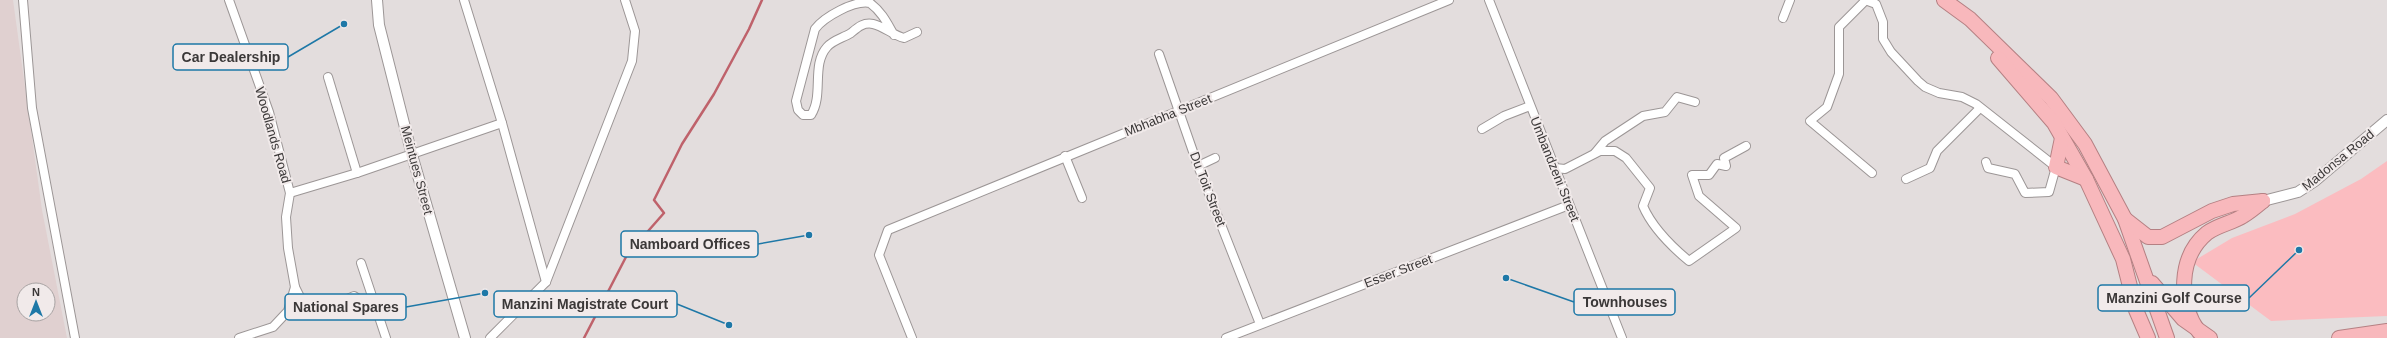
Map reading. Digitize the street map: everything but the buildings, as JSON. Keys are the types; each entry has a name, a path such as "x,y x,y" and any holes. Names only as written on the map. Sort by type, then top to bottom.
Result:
{"highway":[{"path":"1933,0 1966,24 1998,58 2045,112 2062,138 2086,179 2123,259 2136,310 2148,338"},
{"path":"1944,0 1970,19 2051,98 2085,144 2126,219 2167,338"},
{"path":"2062,138 2056,167 2086,179"},
{"path":"2126,219 2148,237 2162,237 2212,211 2233,204 2263,201"},
{"path":"2204,335 2190,320 2185,297 2186,266 2190,254 2207,233 2243,216 2263,201"},
{"path":"2147,277 2183,319 2204,335"},
{"path":"2135,338 2136,310"},
{"path":"2339,338 2385,331"},
{"path":"2358,338 2385,331"}],"street":[{"path":"23,0 32,108 75,338"},
{"name":"Woodlands Road","path":"229,0 269,112 290,193 286,217 288,248 296,287 309,315 354,296 375,310"},
{"name":"Meintues Street","path":"377,0 379,25 412,155 465,338"},
{"path":"464,0 502,123 546,282"},
{"path":"490,338 546,282 632,61 635,31 625,0"},
{"name":"Mbhabha Street","path":"912,338 879,254 888,230 1065,156 1179,111 1449,0"},
{"name":"Umbandzeni Street","path":"1489,0 1622,338"},
{"path":"1783,18 1790,0"},
{"path":"1872,173 1810,121 1827,107 1839,74 1839,27 1865,0 1876,4 1883,22 1883,39 1891,52 1918,81 1925,87 1939,93 1962,97 1980,108 2056,167 2049,192 2025,193 2015,174 1988,168 1986,162"},
{"path":"894,35 883,14 869,2 856,1 845,5 821,20 815,29 796,100 798,110 803,116 811,115 816,107 821,56 827,46 861,25 872,24 894,35 904,38 917,32"},
{"name":"Du Toit Street","path":"1159,54 1198,166 1260,324"},
{"path":"328,77 357,173"},
{"path":"1594,154 1605,141 1643,116 1665,112 1677,97 1695,102"},
{"path":"1482,129 1504,116 1530,106"},
{"path":"1906,179 1930,168 1937,151 1980,108"},
{"name":"Madonsa Road","path":"2263,201 2298,192 2315,181 2387,120"},
{"path":"290,193 412,155 502,123"},
{"path":"1555,168 1565,169 1600,151 1615,151 1626,158 1650,188 1643,206 1648,217 1673,247 1689,261 1736,228 1699,196 1692,175 1709,175 1717,164 1726,166 1724,158 1746,146"},
{"path":"1065,156 1082,198"},
{"path":"1198,166 1215,158"},
{"name":"Esser Street","path":"1226,338 1569,205"},
{"path":"361,263 375,310 386,338"},
{"path":"239,338 273,327 288,311 296,287"}],"shaded area":[{"path":"0,0 13,0 42,210 67,338 0,338"},
{"path":"2387,161 2387,316 2271,321 2192,262 2232,238 2295,214 2361,179"}],"waterway":[{"path":"584,338 627,255 664,213 654,200 682,144 714,94 749,29 762,0"}],"place":[{"name":"Car Dealership","path":"344,24"},
{"name":"Namboard Offices","path":"809,235"},
{"name":"Manzini Golf Course","path":"2299,250"},
{"name":"Townhouses","path":"1506,278"},
{"name":"National Spares","path":"485,293"},
{"name":"Manzini Magistrate Court","path":"729,325"}]}
